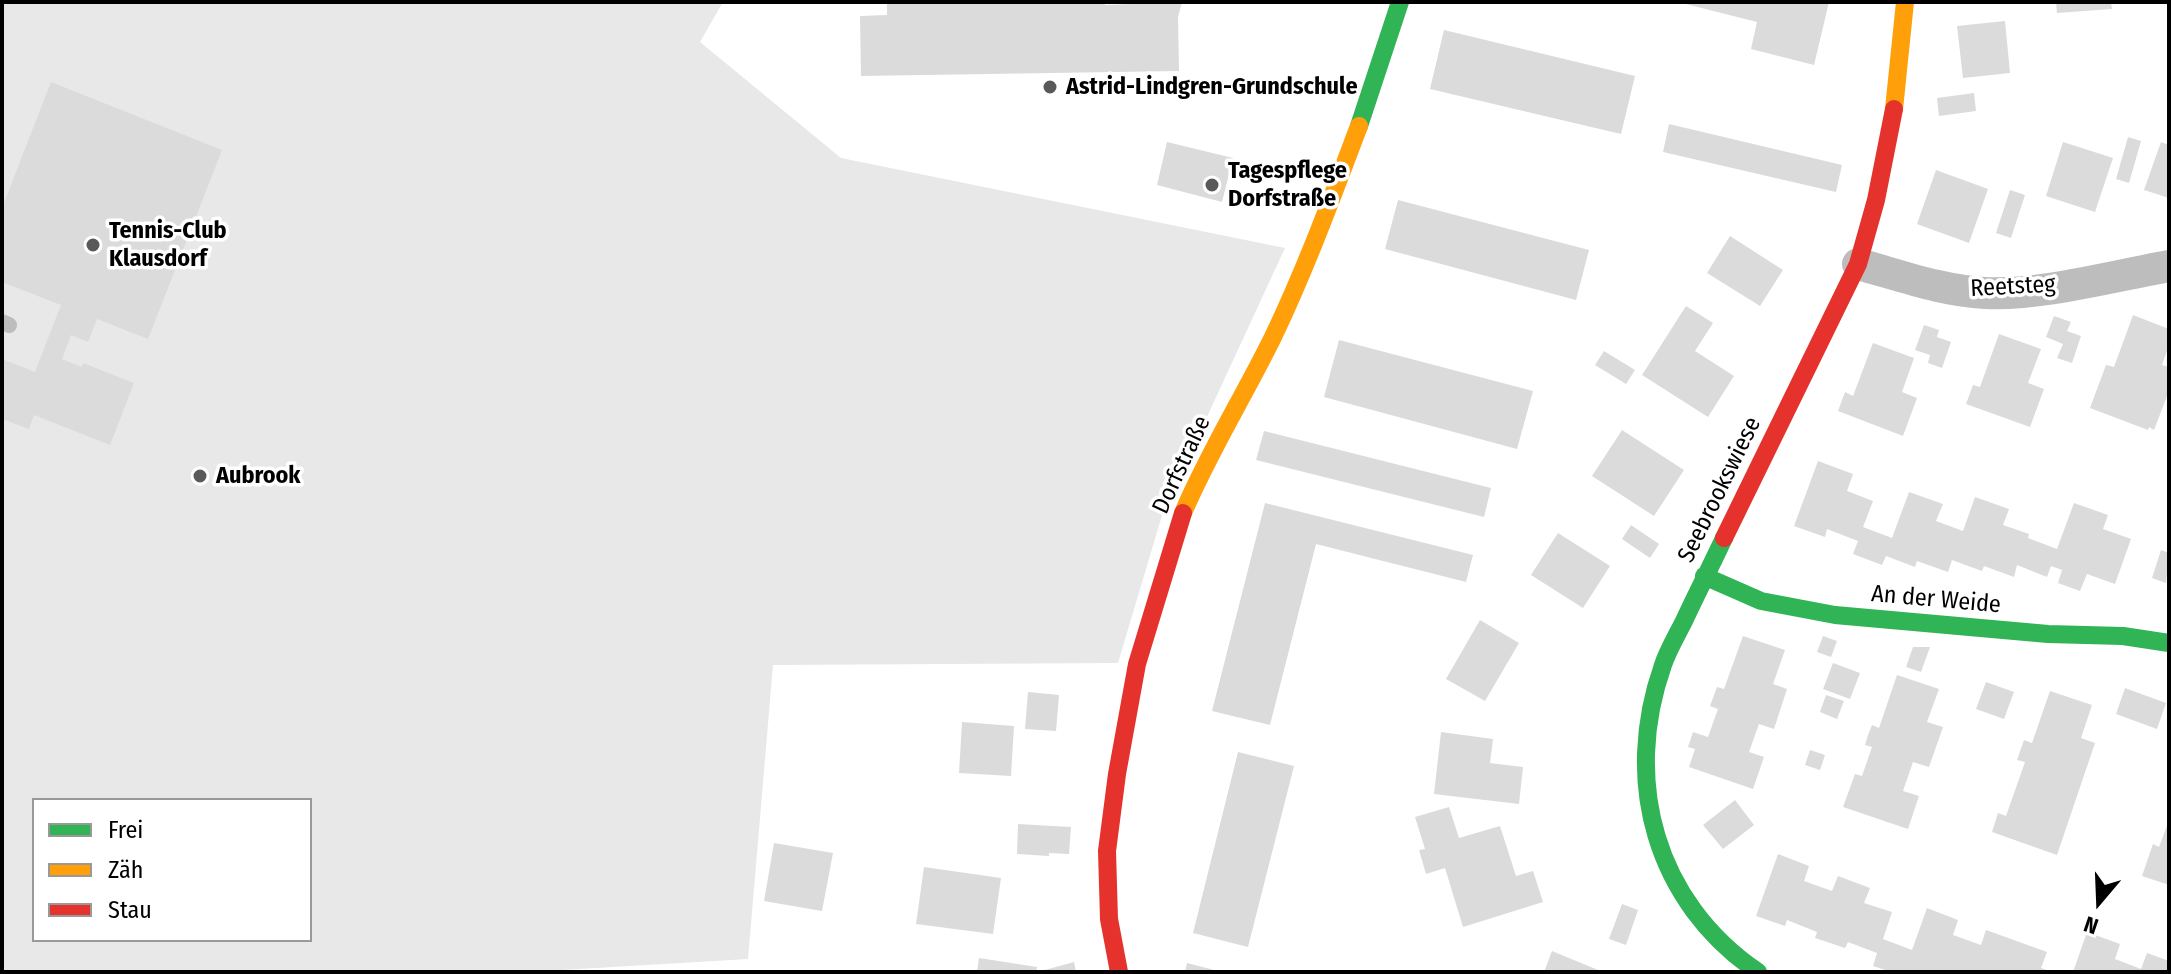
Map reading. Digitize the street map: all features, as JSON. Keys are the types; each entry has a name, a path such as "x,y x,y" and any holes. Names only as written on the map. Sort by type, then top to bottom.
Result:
{"street":[{"name":"Dorfstraße","path":"1119,972 1109,919 1107,851 1137,664 1182,515 1204,464 1272,338 1309,256 1370,96 1400,2"},
{"name":"Seebrookswiese","path":"1758,972 1737,958 1686,904 1663,862 1648,809 1645,761 1649,716 1663,664 1858,264 1875,215 1886,159 1905,2"},
{"name":"Reetsteg","path":"1858,264 1951,289 1986,293 2031,290 2169,266"},
{"name":"An der Weide","path":"1704,576 1761,601 1835,615 2048,634 2123,636 2169,643"}],"shaded area":[{"path":"2,2 723,2 700,42 841,158 1285,248 1163,512 1118,663 773,665 748,959 528,972 2,972"}],"building":[{"path":"887,2 1105,2 1105,5 1182,2 1178,17 1179,71 861,76 860,16 887,15"},
{"path":"1678,2 1829,2 1814,65 1751,49 1757,22"},
{"path":"2056,2 2111,2 2112,9 2057,13"},
{"path":"2005,21 2010,73 1963,78 1957,26"},
{"path":"1444,30 1635,76 1621,134 1430,89"},
{"name":"Tennis-Club Klausdorf","path":"51,82 222,150 148,339 97,319 88,342 71,335 62,359 82,367 83,363 134,383 110,445 34,415 29,429 2,419 2,359 35,372 61,305 2,282 2,208"},
{"path":"1974,93 1976,111 1939,116 1937,98"},
{"path":"1669,124 1842,165 1836,192 1663,152"},
{"path":"2128,137 2141,141 2129,183 2116,179"},
{"path":"1167,142 1233,158 1222,202 1157,185"},
{"path":"2063,142 2113,158 2095,212 2046,196"},
{"path":"2161,142 2169,145 2169,198 2144,190"},
{"path":"1936,170 1988,189 1969,243 1917,224"},
{"path":"2010,190 2025,195 2011,238 1996,233"},
{"path":"1398,200 1589,250 1576,300 1385,249"},
{"path":"1730,236 1783,270 1760,306 1707,273"},
{"path":"1686,306 1713,323 1695,351 1734,376 1708,417 1642,375"},
{"path":"2133,315 2169,329 2169,345 2162,365 2169,367 2169,391 2154,430 2090,408 2106,365 2114,367"},
{"path":"2054,316 2071,322 2067,331 2081,336 2072,363 2057,358 2063,344 2046,337"},
{"path":"1924,325 1939,330 1937,337 1951,342 1942,368 1928,363 1930,355 1915,350"},
{"path":"1999,334 2041,349 2028,383 2044,389 2030,427 1966,404 1973,385 1980,387"},
{"path":"1339,340 1533,391 1517,449 1324,397"},
{"path":"1873,343 1914,358 1902,392 1917,398 1903,436 1838,411 1845,392 1853,396"},
{"path":"1604,351 1635,370 1626,384 1595,365"},
{"path":"1622,430 1684,470 1654,516 1592,476"},
{"path":"1264,431 1491,488 1484,517 1256,460"},
{"path":"1818,461 1853,474 1847,491 1873,501 1863,527 1892,538 1909,492 1943,504 1936,521 1963,531 1975,497 2009,509 2003,525 2057,549 2074,503 2108,515 2103,529 2131,539 2115,584 2087,574 2080,591 2058,583 2062,570 2051,566 2047,577 2017,565 2014,577 1984,566 1982,571 1952,560 1948,572 1917,561 1915,567 1886,556 1882,565 1853,554 1858,541 1827,529 1825,537 1794,526"},
{"path":"1265,503 1473,555 1466,582 1316,544 1270,725 1212,711"},
{"path":"1631,525 1659,544 1650,558 1622,539"},
{"path":"1558,533 1610,566 1583,608 1531,575"},
{"path":"2161,550 2169,553 2166,583 2152,578"},
{"path":"1480,620 1519,643 1485,701 1446,679"},
{"path":"1743,636 1785,650 1773,684 1787,689 1774,729 1759,724 1749,752 1764,757 1753,789 1689,767 1695,749 1688,747 1693,732 1708,737 1718,709 1710,706 1717,687 1724,689"},
{"path":"1823,636 1837,641 1831,657 1817,652"},
{"path":"1913,647 1930,647 1921,672 1906,667"},
{"path":"1833,663 1860,673 1850,699 1823,689"},
{"path":"1897,675 1939,689 1927,722 1943,727 1929,767 1913,762 1903,791 1919,796 1908,829 1843,807 1855,774 1862,776 1872,747 1865,745 1868,735 1872,725 1879,728"},
{"path":"1986,682 2014,692 2004,719 1976,709"},
{"path":"2125,688 2166,703 2157,729 2116,714"},
{"path":"2050,691 2092,705 2081,738 2095,743 2057,855 1992,832 1998,813 2006,816 2025,762 2017,760 2024,740 2032,743"},
{"path":"1028,692 1059,695 1056,731 1025,729"},
{"path":"1826,695 1844,701 1837,719 1820,712"},
{"path":"962,722 1014,726 1011,776 959,773"},
{"path":"1441,732 1493,739 1490,763 1523,767 1519,804 1434,794"},
{"path":"1810,750 1825,755 1820,770 1805,765"},
{"path":"1238,752 1294,766 1248,947 1193,933"},
{"path":"1735,800 1754,825 1723,849 1703,825"},
{"path":"1449,807 1459,838 1500,826 1516,876 1533,871 1543,902 1463,927 1445,868 1426,874 1419,850 1425,849 1415,817"},
{"path":"2169,820 2169,885 2142,876 2153,844 2159,847"},
{"path":"1018,824 1071,827 1069,854 1017,854"},
{"path":"774,843 833,853 822,911 764,901"},
{"path":"1778,854 1809,866 1804,881 1832,891 1838,876 1870,888 1864,903 1892,912 1883,939 1912,950 1927,908 1958,920 1953,935 1981,945 1986,930 2047,952 2041,968 2052,972 1891,972 1873,966 1877,953 1848,942 1845,948 1815,938 1817,932 1787,920 1785,926 1756,916"},
{"path":"924,867 1001,878 993,934 916,924"},
{"path":"1622,904 1638,910 1626,945 1609,939"},
{"path":"2087,932 2120,944 2115,959 2141,969 2147,953 2169,961 2169,972 2073,972"},
{"path":"1552,951 1603,972 1544,972"},
{"path":"979,958 1037,967 1036,972 977,972"},
{"path":"1074,962 1076,972 1041,972 1041,971"},
{"path":"1187,963 1218,971 1218,972 1185,972"}],"traffic: fast":[{"path":"1359,126 1400,2"},
{"path":"1724,538 1663,665 1651,709 1646,752 1648,795 1656,836 1672,875 1694,911 1723,943 1758,972"},
{"path":"1704,576 1761,601 1835,615 2048,634 2123,636 2169,643"}],"traffic: slow":[{"path":"1894,109 1905,2"},
{"path":"1183,513 1285,311 1359,126"}],"traffic: jam":[{"path":"1724,538 1858,264 1876,200 1894,109"},
{"path":"1119,972 1109,919 1107,851 1117,774 1137,664 1183,513"}],"place":[{"name":"Astrid-Lindgren-Grundschule","path":"1050,87"},
{"name":"Tagespflege Dorfstraße","path":"1212,185"},
{"name":"Tennis-Club Klausdorf","path":"93,245"},
{"name":"Aubrook","path":"200,476"}]}
